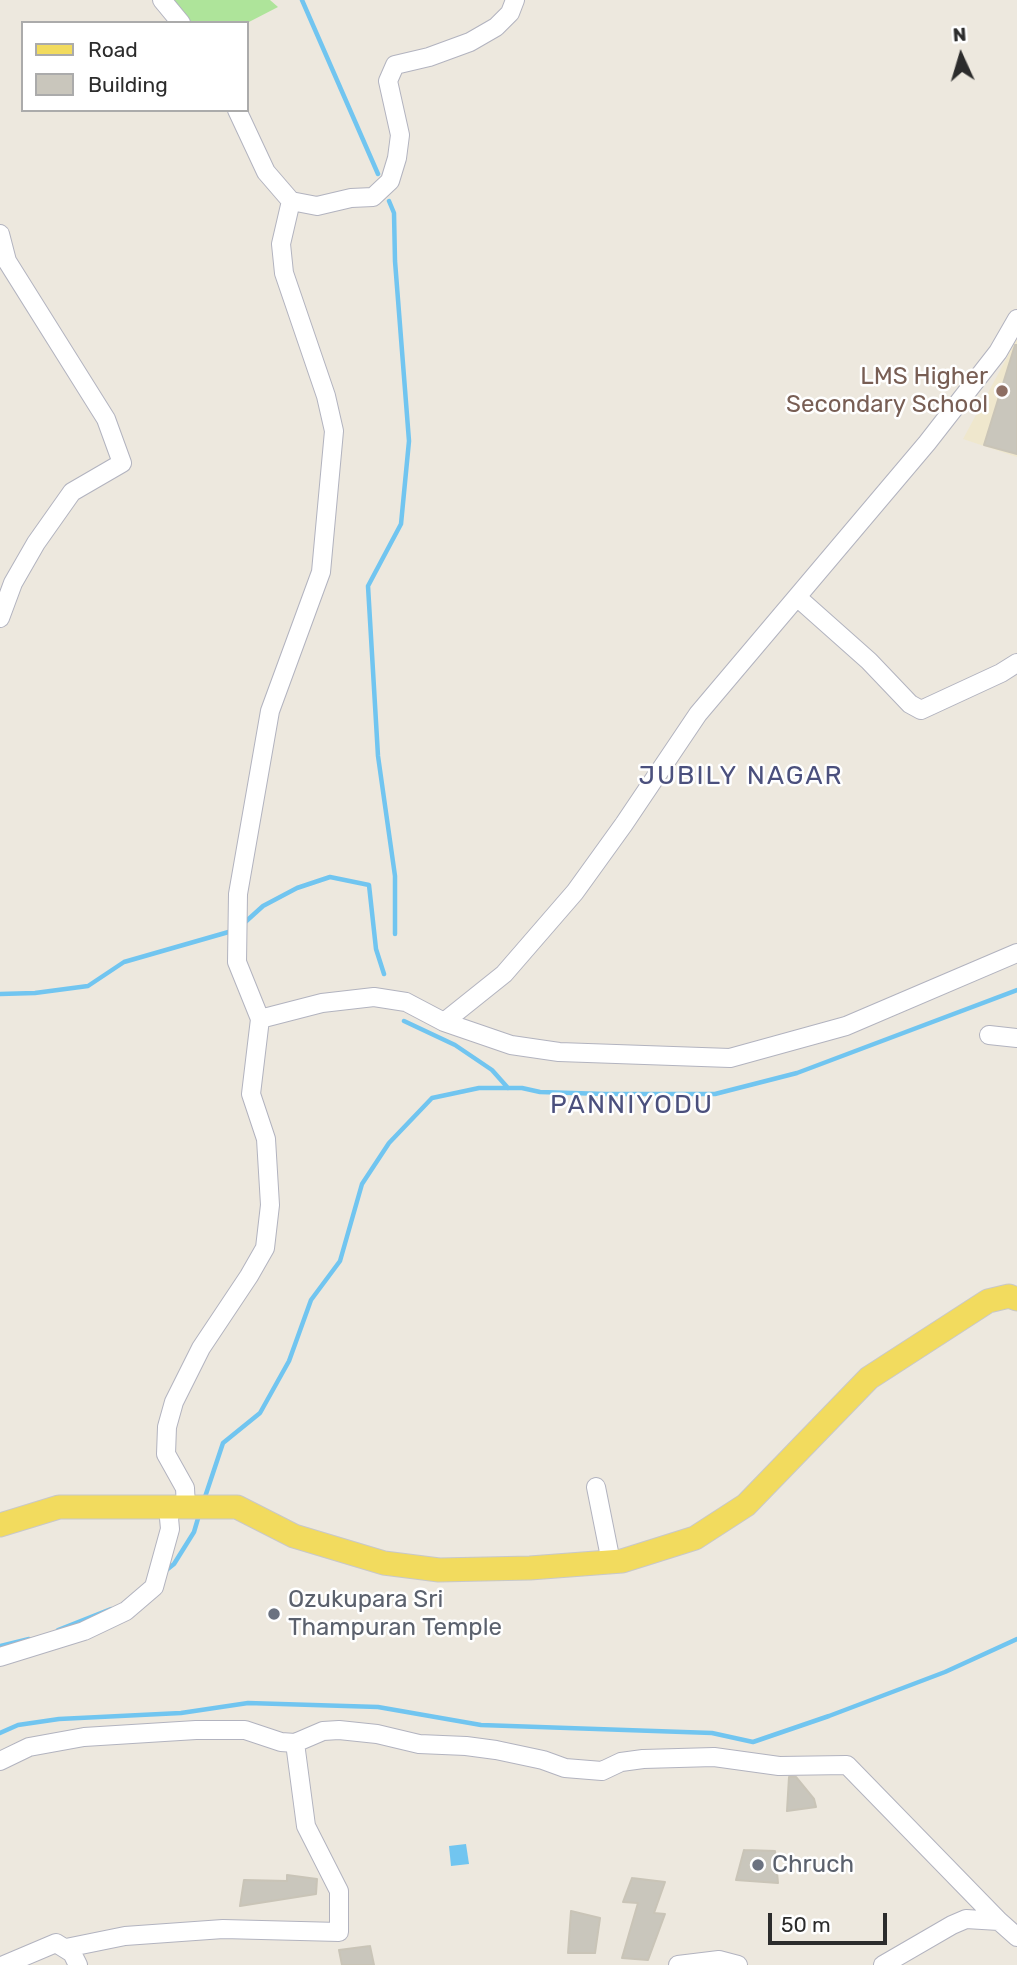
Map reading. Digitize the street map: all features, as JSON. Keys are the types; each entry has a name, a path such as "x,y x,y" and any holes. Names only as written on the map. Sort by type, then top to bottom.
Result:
{"main road":[{"path":"0,1525 59,1507 237,1507 294,1536 395,1564 439,1570 530,1568 622,1561 695,1538 746,1505 869,1378 988,1301 1009,1296 1017,1299"}],"street":[{"path":"162,0 179,21"},
{"path":"238,112 266,172 291,201 317,206 351,198 373,197 390,181 397,158 400,135 388,81 395,65 429,57 470,42 496,27 510,13 514,0"},
{"path":"0,1657 84,1631 125,1611 154,1587 170,1529 183,1507 185,1488 166,1454 167,1427 174,1402 201,1348 265,1248 270,1205 266,1139 251,1094 260,1019 237,962 238,894 270,710 321,572 334,431 326,396 284,273 281,244 291,201"},
{"path":"0,234 7,261 106,419 122,463 72,492 36,543 13,583 0,618"},
{"path":"444,1022 504,974 575,892 698,714 934,433 998,352 1017,319"},
{"path":"797,597 869,661 911,704 921,710 1017,663"},
{"path":"260,1019 322,1003 374,997 406,1002 444,1022 511,1045 559,1052 730,1058 846,1026 1017,953"},
{"path":"989,1035 1017,1038"},
{"path":"596,1487 611,1562"},
{"path":"0,1761 29,1747 84,1737 245,1730 282,1742 295,1743 323,1731 339,1730 377,1734 419,1744 496,1750 543,1760 565,1768 602,1771 621,1762 702,1757 779,1766 847,1765 1017,1937"},
{"path":"66,1948 125,1936 223,1929 339,1932 339,1891 306,1826 295,1743"},
{"path":"883,1965 951,1925 967,1919 999,1921"},
{"path":"4,1965 56,1943 72,1953 78,1965"},
{"path":"678,1965 719,1960 738,1965"}],"shaded area":[{"name":"LMS Higher Secondary School","path":"1017,339 1017,457 963,439"}],"green space":[{"path":"157,0 270,0 278,7 248,22 180,21"}],"water":[{"path":"466,1844 469,1864 451,1866 449,1846"}],"building":[{"name":"LMS Higher Secondary School","path":"1017,345 1017,454 984,445"},
{"path":"789,1777 796,1777 814,1799 816,1807 787,1811"},
{"name":"Chruch","path":"744,1850 775,1851 778,1883 736,1880"},
{"path":"287,1875 317,1879 316,1894 240,1906 244,1880 287,1881"},
{"path":"632,1878 665,1882 654,1913 665,1914 648,1960 622,1958 638,1903 623,1902"},
{"path":"571,1911 600,1918 595,1953 568,1953"},
{"path":"370,1946 374,1965 342,1965 339,1950"}],"waterway":[{"path":"302,0 378,174"},
{"path":"389,201 394,213 395,261 409,441 401,524 368,586 378,756 395,876 395,934"},
{"path":"242,925 263,906 297,888 330,877 369,885 376,949 384,974"},
{"path":"0,994 35,993 88,986 124,962 232,931"},
{"path":"204,1500 223,1443 260,1413 289,1361 311,1300 340,1261 362,1184 389,1143 432,1098 479,1088 605,1094 715,1094 797,1073 1017,990"},
{"path":"404,1021 455,1045 492,1070 508,1088"},
{"path":"164,1572 174,1564 194,1532 199,1515"},
{"path":"58,1630 111,1609"},
{"path":"0,1646 29,1639"},
{"path":"0,1733 18,1725 59,1719 181,1713 248,1703 378,1707 481,1725 712,1733 753,1742 945,1672 1017,1639"}],"place":[{"name":"LMS Higher Secondary School","path":"1002,391"},
{"name":"Ozukupara Sri Thampuran Temple","path":"274,1614"},
{"name":"Chruch","path":"758,1865"}],"district":[{"name":"JUBILY NAGAR","path":"741,776"},
{"name":"PANNIYODU","path":"632,1105"}]}
